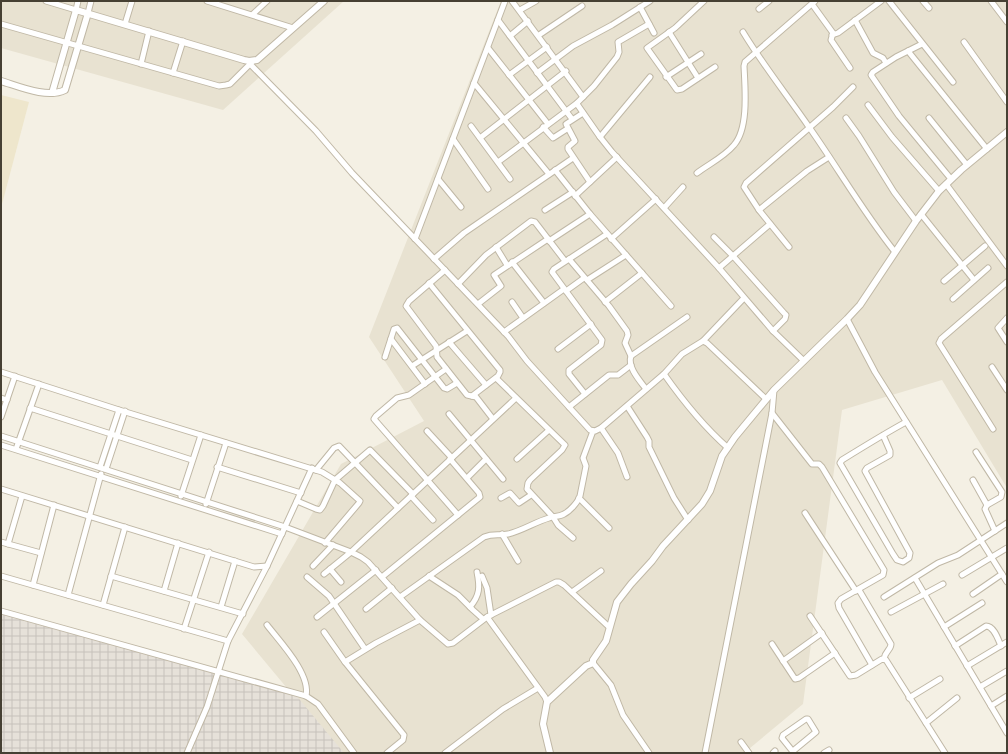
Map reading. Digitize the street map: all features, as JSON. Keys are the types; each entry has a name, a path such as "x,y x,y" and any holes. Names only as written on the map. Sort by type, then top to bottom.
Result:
{"street":[{"path":"46,1 252,63 352,173 504,332 527,361 590,430 593,431"},
{"path":"52,93 78,1"},
{"path":"1,81 39,92 60,92 66,88 91,1"},
{"path":"125,24 132,1"},
{"path":"208,1 253,14 293,28"},
{"path":"228,7 230,1"},
{"path":"253,14 267,1"},
{"path":"1,24 223,86 230,84 324,1"},
{"path":"415,239 505,1"},
{"path":"512,1 584,96"},
{"path":"520,10 536,1"},
{"path":"537,73 573,46 650,1"},
{"path":"704,1 669,32 647,48 674,88 679,90 716,67"},
{"path":"759,9 769,1"},
{"path":"832,35 838,33 881,1"},
{"path":"889,1 953,82"},
{"path":"923,1 929,8"},
{"path":"990,1 1007,22"},
{"path":"697,173 723,155 737,142 742,127 745,101 745,62 814,2 833,33 831,40 850,68"},
{"path":"539,35 582,6"},
{"path":"640,7 654,33"},
{"path":"498,20 572,120"},
{"path":"855,20 874,53 883,58 886,63"},
{"path":"510,36 528,22"},
{"path":"498,162 577,103 594,86 617,56 619,52 618,42 649,24"},
{"path":"141,64 149,31"},
{"path":"669,32 698,78"},
{"path":"743,32 756,54 809,127 867,215 895,252"},
{"path":"174,73 182,41"},
{"path":"964,42 1007,102"},
{"path":"922,44 886,63 873,72 871,76 899,116 952,179"},
{"path":"509,75 547,46"},
{"path":"488,48 529,99 553,138 568,129"},
{"path":"908,51 987,149"},
{"path":"666,77 701,54"},
{"path":"480,138 566,72"},
{"path":"600,138 650,77"},
{"path":"474,83 549,174"},
{"path":"789,247 759,210 745,190 745,185 833,107 853,87"},
{"path":"577,103 600,138 719,268 773,330 804,361"},
{"path":"868,106 892,137 939,191"},
{"path":"582,112 566,124 575,141 568,147 572,158 590,182"},
{"path":"846,118 894,192 916,221"},
{"path":"929,118 967,166"},
{"path":"471,126 510,179"},
{"path":"547,702 586,666 593,662 594,658 604,644 615,608 621,596 688,520 706,497 722,456 766,399 847,320 870,291 916,221 939,191 1007,132"},
{"path":"453,139 488,189"},
{"path":"545,210 574,194 590,182 617,157"},
{"path":"759,210 807,171 829,157"},
{"path":"434,259 464,233 572,158"},
{"path":"555,170 611,239 671,306"},
{"path":"438,179 461,207"},
{"path":"946,184 1007,266"},
{"path":"664,208 683,186"},
{"path":"611,239 656,199"},
{"path":"478,304 501,286 494,275 509,264 590,214"},
{"path":"922,214 974,280"},
{"path":"458,284 496,247 531,221 535,222 549,240 586,279 628,333 625,343 631,356 631,365 646,389"},
{"path":"719,268 770,224"},
{"path":"585,394 568,372 570,367 602,344 602,338 552,272 554,268 607,234"},
{"path":"714,237 786,315 785,319 773,330"},
{"path":"944,281 985,246"},
{"path":"496,247 544,303"},
{"path":"504,332 544,303 626,255"},
{"path":"953,299 988,268"},
{"path":"445,270 409,300 406,306 434,343 437,357 446,369 467,395 476,397 493,419"},
{"path":"605,302 642,274"},
{"path":"994,429 939,343 941,339 1007,282"},
{"path":"429,283 500,370 500,375 472,396"},
{"path":"593,431 602,428 664,374 684,352 704,341 744,298"},
{"path":"512,302 523,318"},
{"path":"631,356 687,316"},
{"path":"1007,318 998,328 1007,342"},
{"path":"847,320 875,372 1007,582"},
{"path":"558,349 591,324"},
{"path":"385,357 394,329 399,329 445,389 450,388 457,383"},
{"path":"412,366 467,331"},
{"path":"391,339 425,384"},
{"path":"704,341 766,399"},
{"path":"450,342 486,386"},
{"path":"569,407 609,375 618,375 631,365"},
{"path":"992,367 1007,390"},
{"path":"446,369 407,396 397,398 374,419 458,515"},
{"path":"1,372 119,410 314,469 335,480 353,493 360,501 325,543"},
{"path":"664,374 686,404 707,428 728,448"},
{"path":"1,417 15,376"},
{"path":"496,378 563,444 564,448 528,483 527,489 553,517 558,525 573,538"},
{"path":"16,449 39,384"},
{"path":"705,753 772,413 774,390"},
{"path":"1,398 7,400"},
{"path":"324,574 351,552 516,398"},
{"path":"627,406 647,437 649,447 666,483 688,520"},
{"path":"30,408 192,460"},
{"path":"68,595 119,410"},
{"path":"103,468 117,437 125,411"},
{"path":"772,413 812,464 820,464 884,570 883,575 839,601 838,605 872,665"},
{"path":"449,414 503,479"},
{"path":"883,435 890,451 890,455 867,468 865,471 910,553 909,558 903,562 897,560 893,554 840,463 842,460 883,435 906,422"},
{"path":"602,428 618,453 627,477"},
{"path":"517,459 549,430"},
{"path":"382,577 480,497 479,493 467,478 427,431"},
{"path":"400,597 479,540 493,534 517,532 564,514 579,498 586,466 583,458 593,431"},
{"path":"179,500 201,435"},
{"path":"1,436 207,502 351,552 361,557 376,570 420,620 450,644 487,617 556,582 562,583 609,627"},
{"path":"204,508 226,443"},
{"path":"1,445 179,500 282,534"},
{"path":"188,753 207,707 228,641 267,566 297,501 314,469 336,446 341,448 398,508"},
{"path":"297,501 320,510 335,480 354,462 368,451 371,451 433,520"},
{"path":"976,452 1002,492 1000,497 987,505 985,508 995,531"},
{"path":"467,478 486,459"},
{"path":"73,468 76,460"},
{"path":"218,467 301,493"},
{"path":"973,480 987,505"},
{"path":"1,489 235,561 258,567 267,566"},
{"path":"501,498 510,493 520,503 531,495"},
{"path":"8,544 22,496"},
{"path":"579,498 609,528"},
{"path":"33,585 54,505"},
{"path":"805,513 857,590 891,644 891,647 885,653 884,659"},
{"path":"884,597 938,563 958,555 1007,523"},
{"path":"103,605 125,527"},
{"path":"502,534 518,560"},
{"path":"1,542 41,553"},
{"path":"164,591 178,543"},
{"path":"313,566 332,545"},
{"path":"962,575 1007,548"},
{"path":"184,628 209,552"},
{"path":"221,608 235,561"},
{"path":"330,569 341,582"},
{"path":"317,617 376,570"},
{"path":"572,592 601,571"},
{"path":"472,610 478,594 479,586 477,572"},
{"path":"973,594 1002,574"},
{"path":"1,576 228,641"},
{"path":"111,576 243,614"},
{"path":"429,576 458,595 472,610 487,617 545,697 547,702 543,724 550,753"},
{"path":"482,576 487,588 487,617"},
{"path":"308,577 325,592 365,649"},
{"path":"915,578 1007,733"},
{"path":"891,612 943,584"},
{"path":"366,609 392,588"},
{"path":"944,628 982,603"},
{"path":"1,611 306,696 318,704 354,753"},
{"path":"810,616 850,676 856,675 884,659"},
{"path":"345,662 365,649 420,620"},
{"path":"267,625 300,670 307,689 306,696"},
{"path":"955,646 986,626 992,628 1001,646"},
{"path":"324,632 345,662 404,735 403,740 387,753"},
{"path":"783,661 822,633"},
{"path":"967,666 1007,643"},
{"path":"772,644 796,679 835,653"},
{"path":"884,659 889,662 909,698 945,753"},
{"path":"593,662 611,685 621,712 649,753"},
{"path":"980,687 1007,671"},
{"path":"909,698 940,678"},
{"path":"449,752 500,711 538,688"},
{"path":"991,706 1007,696"},
{"path":"926,723 957,698"},
{"path":"808,719 816,732 794,752 782,736 808,719"},
{"path":"741,742 749,753"}],"shaded area":[{"path":"1,1 344,1 223,110 1,48"},
{"path":"501,1 1007,1 1007,488 942,380 842,410 803,704 744,753 341,753 242,634 341,464 424,421 369,337"},
{"path":"1,95 29,102 1,208"},
{"path":"1,613 295,694 344,753 1,753"}]}
